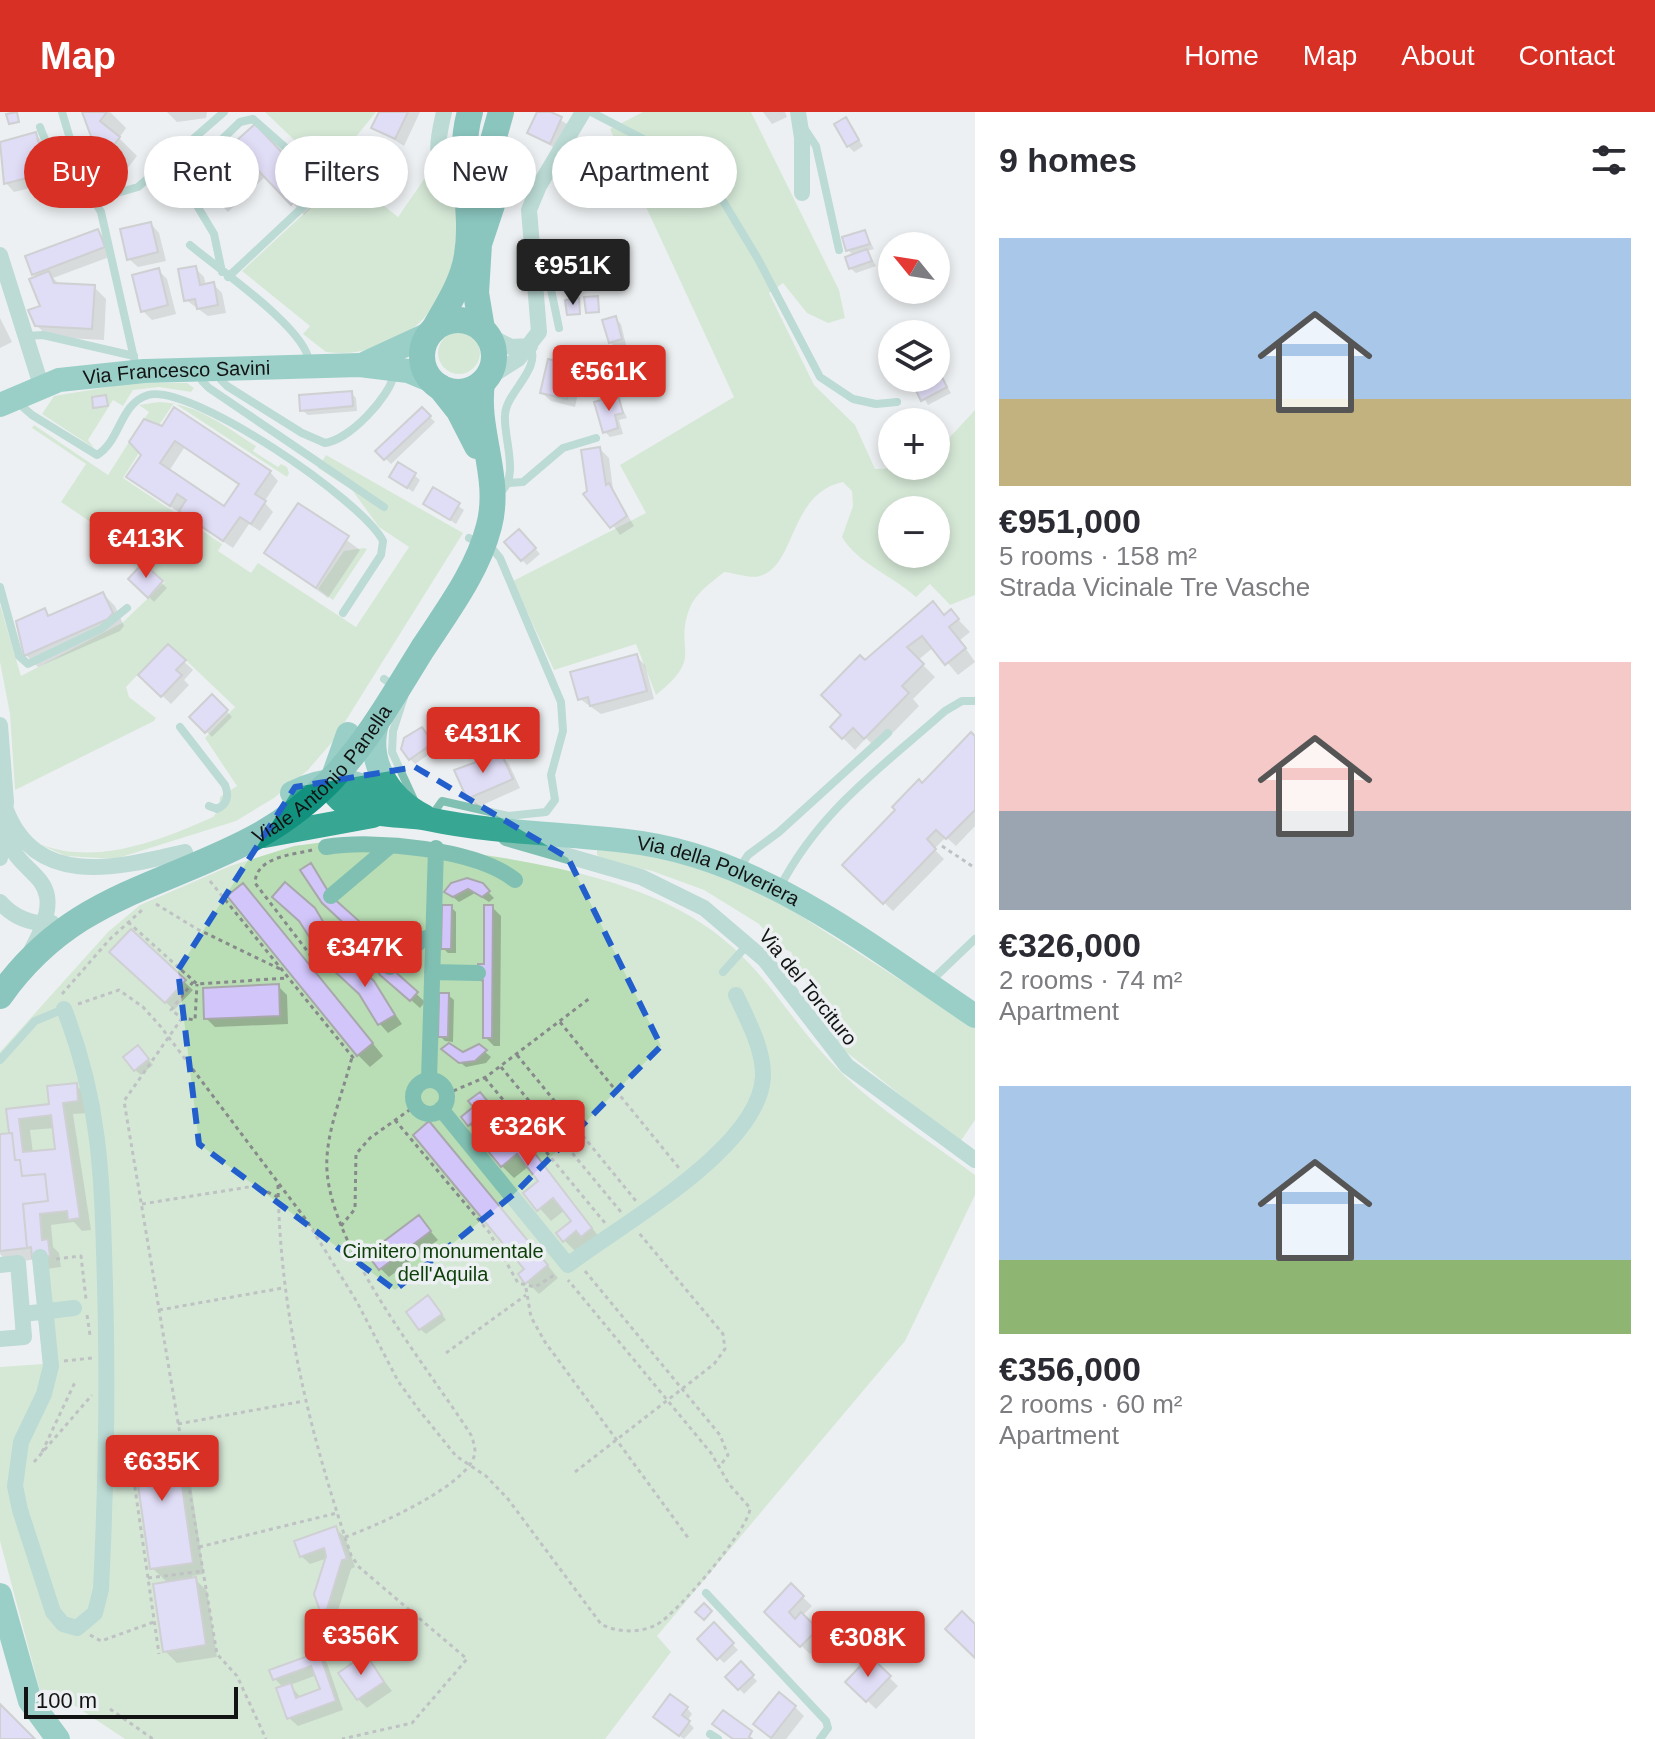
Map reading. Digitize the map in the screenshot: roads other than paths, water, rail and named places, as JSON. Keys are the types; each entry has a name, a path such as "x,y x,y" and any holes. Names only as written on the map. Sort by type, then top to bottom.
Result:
{"main road":[{"path":"464,136 470,112"},
{"path":"481,136 486,112"},
{"path":"479,244 492,205 491,152 501,112"},
{"path":"465,208 467,258 457,287 432,331 422,358 436,384 462,392 483,381 494,355 476,293 477,208"},
{"path":"432,331 458,320 485,332"},
{"name":"Via Francesco Savini","path":"360,365 396,352 432,331"},
{"name":"Via Francesco Savini","path":"7,401 41,385 135,364 208,374 360,365 395,369 436,384"},
{"name":"Viale Antonio Panella","path":"5,981 44,924 108,885 245,825 292,793 391,683 462,586 495,490 480,417 483,381"},
{"name":"Viale Antonio Panella","path":"436,384 456,405 495,490"},
{"name":"Viale Antonio Panella","path":"5,981 60,933 102,906 148,882 250,840 287,818 330,781 382,711 391,683"},
{"path":"382,711 374,739 376,760 389,788 421,815"},
{"path":"330,781 348,734"},
{"name":"Via della Polveriera","path":"292,793 330,781 352,780 421,815"},
{"name":"Via della Polveriera","path":"330,781 332,792 346,802 388,814"},
{"name":"Via della Polveriera","path":"250,840 330,821 388,814 421,815 597,855 671,847 737,870 778,891 975,1016"},
{"path":"0,1595 28,1696 58,1739"}],"street":[{"path":"440,136 444,112"},
{"path":"483,381 513,363 530,346 540,326 528,224 531,202 583,112"},
{"path":"799,119 802,193"},
{"path":"0,255 41,385"},
{"path":"485,332 511,347 530,346"},
{"path":"0,725 5,818 11,850 44,883 47,904 44,924"},
{"path":"5,818 27,845 44,856 71,865 122,867 185,852"},
{"path":"0,858 5,818"},
{"path":"326,847 361,843 436,850 487,864 515,880"},
{"path":"331,896 390,846"},
{"path":"429,1080 436,850"},
{"name":"Via del Torcituro","path":"597,855 682,895 716,916 749,943 780,977 847,1066 975,1160"},
{"path":"0,902 18,917 44,924 102,906"},
{"path":"390,967 423,939 434,936"},
{"path":"432,972 478,973"},
{"path":"429,1080 442,1085 444,1102 568,1265 630,1223 687,1178 747,1120 761,1089 761,1060 736,995"},
{"path":"40,1257 51,1366 44,1394 21,1442 16,1479 20,1510 53,1612 65,1626 85,1625 96,1611 101,1589 108,1395 99,1139 86,1073 64,1009"},
{"path":"429,1080 414,1090 415,1106 427,1113 444,1102"},
{"path":"0,1265 18,1263 24,1337 0,1339"},
{"path":"23,1314 74,1308"}],"lane":[{"path":"62,112 77,162 109,191 117,193 138,187 224,112"},
{"path":"591,112 651,143 681,150 699,161 758,259 820,377 853,399 876,404 897,402"},
{"path":"253,119 319,177 322,189 225,274 214,234 181,179 240,122 253,119"},
{"path":"799,119 816,146 839,250"},
{"path":"40,127 53,154 91,192 101,212 135,364"},
{"path":"190,245 302,342 308,352 309,367"},
{"path":"532,262 541,263 547,270 559,328"},
{"path":"26,336 43,335 135,364"},
{"path":"530,346 531,364 505,414 495,490 523,482 563,448 596,438"},
{"path":"208,374 302,433 325,443 347,435 366,416 390,387 395,369"},
{"path":"191,401 208,374"},
{"path":"208,374 384,507"},
{"path":"7,401 96,455 103,452 140,399 158,394 191,401 310,473 378,533 383,552 343,613"},
{"path":"391,683 405,697 393,731 392,752 421,815 442,801 517,817 546,812 555,800 551,775 563,731 561,702 502,560 476,541"},
{"path":"0,587 19,656 28,664 101,629 127,608"},
{"path":"778,891 800,849 828,815 945,711 962,701 975,701"},
{"path":"180,727 227,789 222,806 209,806"},
{"path":"737,870 748,855 779,832 888,733"},
{"path":"927,984 975,939"},
{"path":"723,972 749,943"},
{"path":"0,1060 35,1021 64,1009"},
{"path":"706,1593 826,1721 828,1728 820,1739"}],"park label":[{"name":"Cimitero monumentale dell'Aquila","path":"443,1262"}]}
